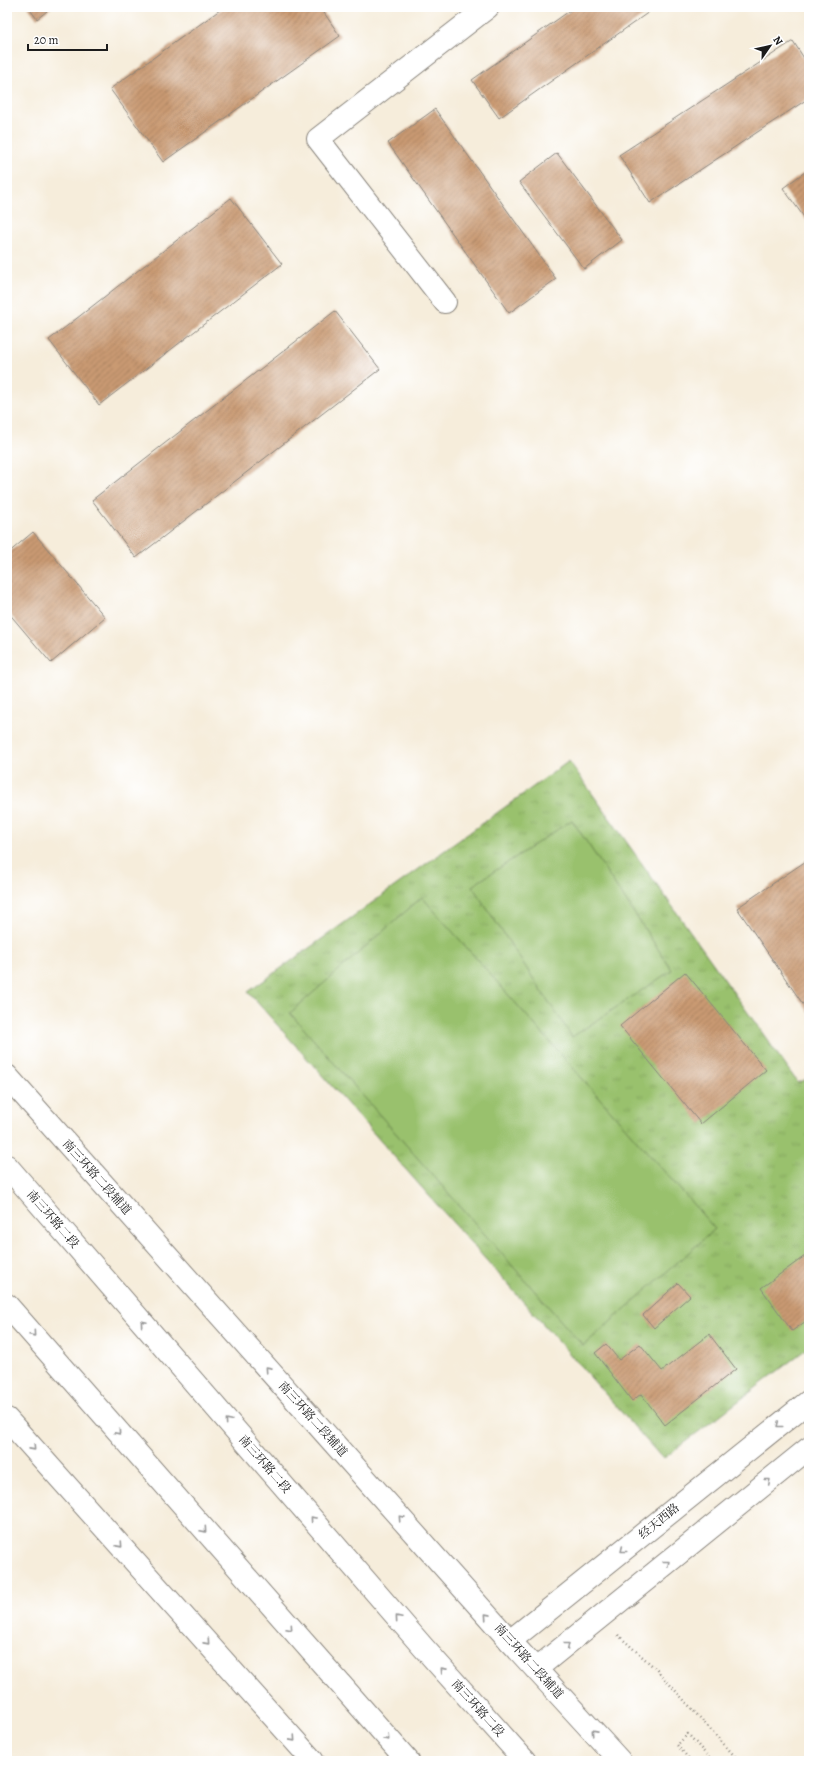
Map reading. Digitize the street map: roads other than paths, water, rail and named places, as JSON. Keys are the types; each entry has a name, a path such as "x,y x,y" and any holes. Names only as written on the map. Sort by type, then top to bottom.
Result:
{"main road":[{"path":"445,302 318,139 488,7"},
{"name":"南三环路二段辅道","path":"7,1076 510,1641 620,1761"},
{"name":"南三环路二段","path":"7,1166 423,1647 525,1761"},
{"path":"7,1305 408,1761"},
{"name":"经天西路","path":"510,1641 809,1400"},
{"path":"7,1419 313,1761"},
{"path":"536,1669 809,1448"}]}
